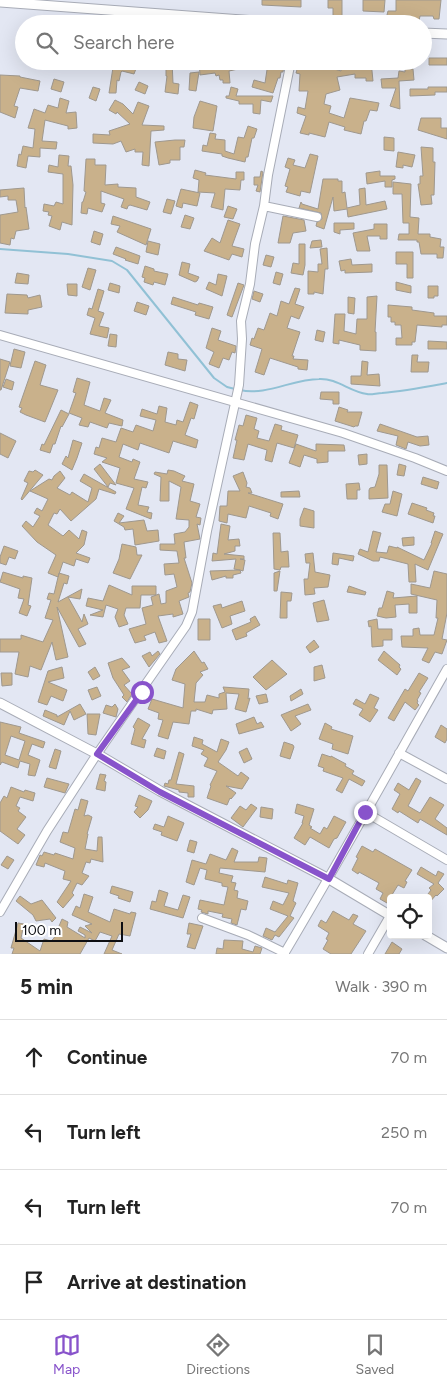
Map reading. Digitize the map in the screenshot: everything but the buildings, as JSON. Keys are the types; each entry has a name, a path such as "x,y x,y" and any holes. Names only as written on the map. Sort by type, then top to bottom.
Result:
{"street":[{"path":"0,2 174,15"},
{"path":"432,33 447,34"},
{"path":"0,912 46,831 97,754 142,692 189,619 239,384 242,339 241,320 250,284 255,244 264,206 268,175 288,70"},
{"path":"264,206 317,217"},
{"path":"0,335 235,399 344,433 447,471"},
{"path":"202,918 248,935 285,953 447,670"},
{"path":"0,703 97,754 160,792 329,879 387,914"},
{"path":"399,753 447,778"},
{"path":"365,812 447,860"},
{"path":"368,954 387,923"},
{"path":"431,939 447,948"}],"waterway":[{"path":"0,249 68,254 112,261 127,270 214,378 227,387 235,389"},
{"path":"240,390 260,391 309,380 326,379 355,391 370,394 447,383"}],"route":[{"path":"142,692 97,754 160,792 329,879 365,812"}]}
